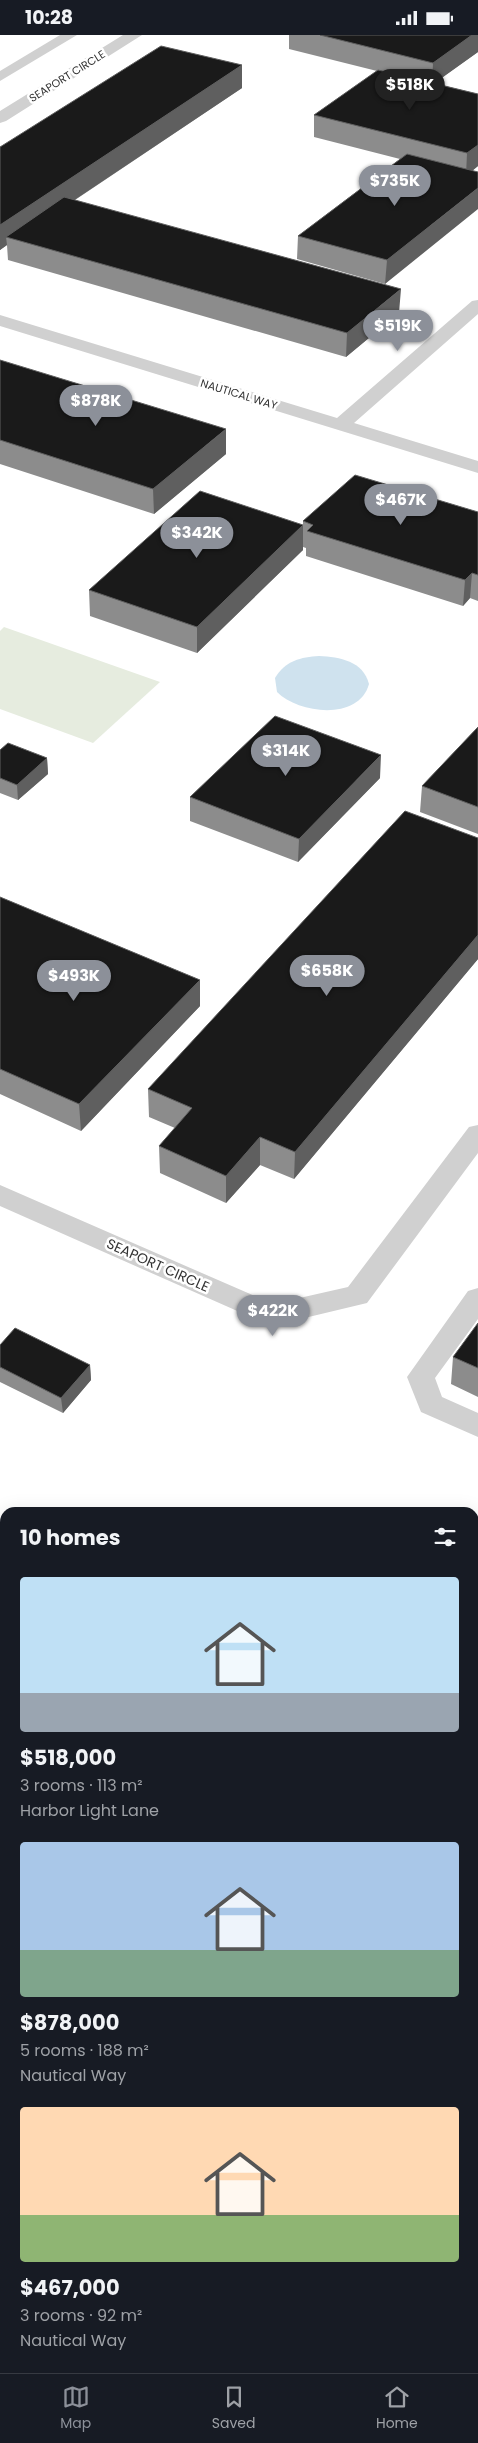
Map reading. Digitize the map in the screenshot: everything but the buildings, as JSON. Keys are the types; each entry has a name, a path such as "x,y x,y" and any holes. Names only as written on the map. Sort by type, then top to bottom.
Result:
{"street":[{"name":"SEAPORT CIRCLE","path":"0,118 134,35"},
{"path":"340,425 478,305"},
{"name":"NAUTICAL WAY","path":"0,321 478,467"},
{"name":"SEAPORT CIRCLE","path":"0,1195 271,1315 357,1296 478,1134"}],"lane":[{"path":"0,77 70,35"},
{"path":"0,63 16,67"},
{"path":"478,1298 421,1377 431,1404 478,1426"}],"shaded area":[{"path":"4,627 160,682 93,743 0,709 0,631"}],"water":[{"path":"319,656 342,659 362,670 369,684 363,696 353,704 341,709 328,710 313,709 299,705 277,692 275,678 279,672 294,661 306,657"}]}
